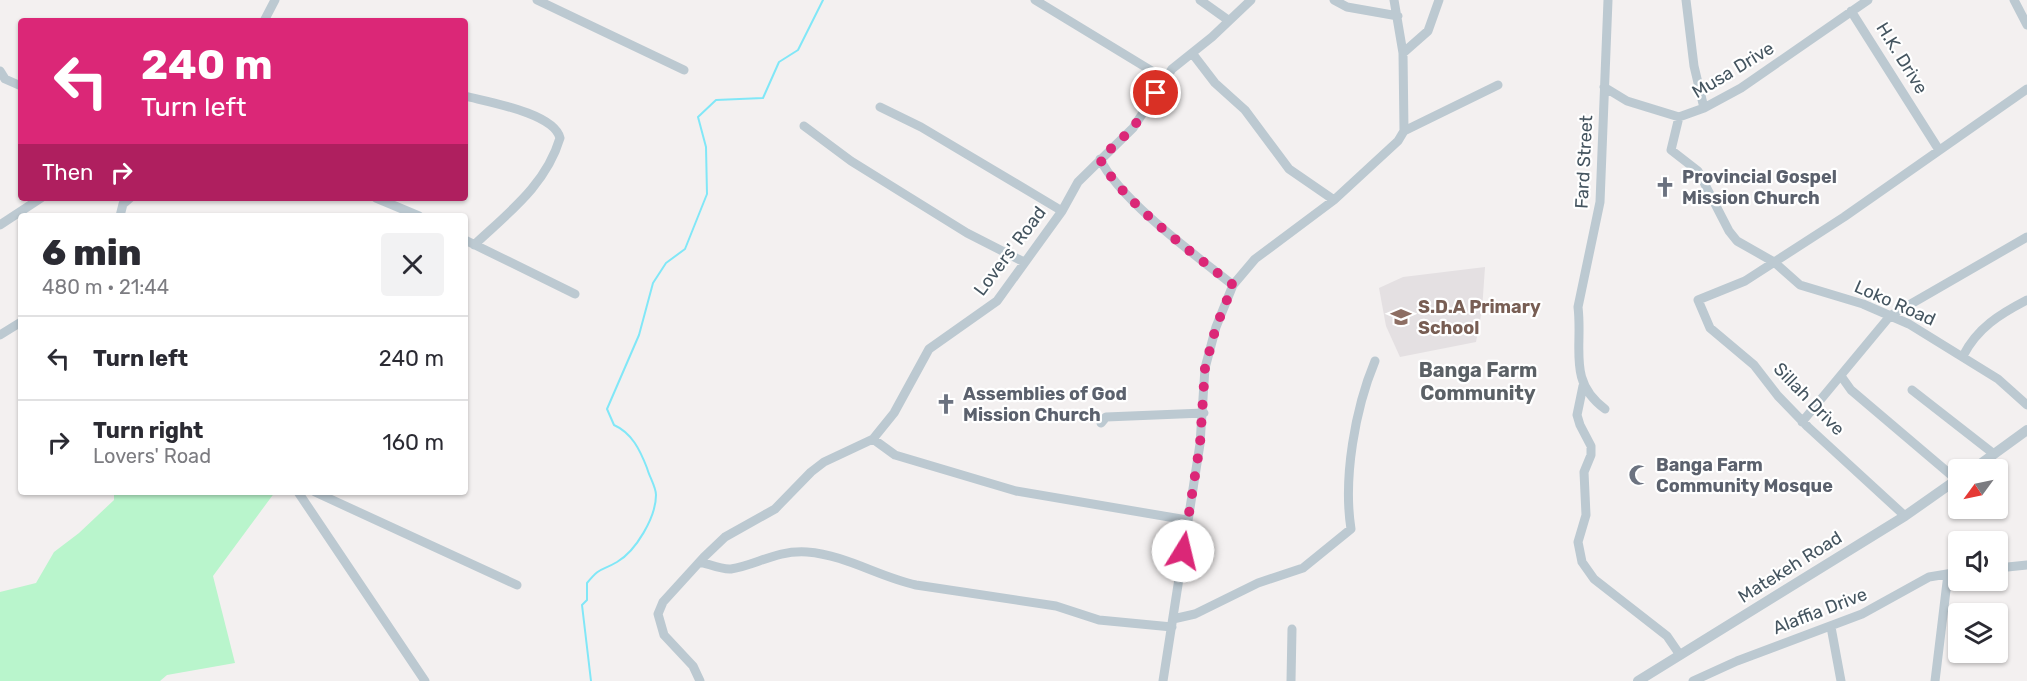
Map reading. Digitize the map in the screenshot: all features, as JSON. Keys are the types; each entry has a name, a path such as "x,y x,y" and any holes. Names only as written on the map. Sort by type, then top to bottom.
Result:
{"street":[{"path":"266,18 275,0"},
{"path":"537,0 684,70"},
{"path":"1035,0 1165,80"},
{"path":"1200,0 1228,20"},
{"name":"Lovers' Road","path":"700,681 693,666 664,635 658,614 663,602 725,537 776,509 811,472 824,462 873,439 894,413 929,349 990,308 1062,211 1078,182 1133,128 1172,69 1251,0"},
{"path":"1334,0 1347,7 1398,16"},
{"path":"1163,681 1204,412 1205,368 1216,327 1233,285 1255,259 1334,200 1398,141 1404,131 1403,53 1394,0"},
{"path":"1403,53 1428,31 1439,0"},
{"name":"Fard Street","path":"1583,386 1579,376 1578,354 1581,324 1578,308 1579,291 1600,202 1608,0"},
{"path":"1686,0 1694,66 1704,108"},
{"name":"Musa Drive","path":"1604,87 1628,101 1679,117 1704,108 1767,70 1868,0"},
{"path":"2014,0 2027,25"},
{"name":"H.K. Drive","path":"1851,11 1939,150"},
{"path":"1192,53 1215,83 1245,110 1289,169 1334,200"},
{"path":"0,71 5,79 18,85"},
{"path":"1404,131 1498,85"},
{"path":"1774,262 2027,88"},
{"path":"468,97 524,112 550,124 556,129 560,138 552,160 536,187 469,243 575,294"},
{"path":"880,107 921,127 1062,211"},
{"name":"Loko Road","path":"1679,117 1671,150 1698,171 1729,231 1737,241 1774,262 1800,285 1863,304 1909,324 1998,379 2027,405"},
{"path":"804,126 851,161 967,233 1023,262"},
{"path":"1100,159 1111,177 1132,200 1233,285"},
{"path":"18,213 36,201"},
{"path":"383,201 412,213"},
{"path":"0,225 18,213"},
{"path":"1802,422 1890,316 2027,237"},
{"name":"Sillah Drive","path":"1774,262 1745,281 1698,300 1710,328 1754,365 1802,422 1905,516"},
{"path":"1963,356 1971,339 1980,331 1998,316 2027,300"},
{"path":"0,335 18,324"},
{"path":"700,562 728,569 772,555 806,552 864,566 894,580 916,585 1056,606 1100,620 1172,623 1258,583 1303,568 1329,544 1347,535 1351,529 1347,506 1355,431 1364,391 1375,361"},
{"path":"1841,376 1851,390 1948,471"},
{"path":"1583,386 1595,402 1605,409"},
{"path":"1583,386 1577,415 1591,446 1591,455 1584,472 1586,515 1578,542 1582,562 1601,585 1667,636 1680,655"},
{"path":"1912,390 1995,454"},
{"path":"1101,423 1106,417 1204,412"},
{"path":"1988,459 2027,430"},
{"path":"873,439 895,455 1016,491 1188,520"},
{"name":"Matekeh Road","path":"1638,681 1905,516 1948,486"},
{"path":"300,495 424,681"},
{"path":"322,495 517,585"},
{"path":"2008,567 2027,565"},
{"path":"1935,681 1948,573"},
{"name":"Alaffia Drive","path":"1693,681 1713,677 1764,650 1831,627 1880,605 1929,577 1948,573"},
{"path":"1831,627 1841,681"},
{"path":"1291,681 1292,629"}],"shaded area":[{"path":"1485,267 1482,310 1476,342 1400,357 1386,326 1379,288 1403,277"}],"green space":[{"path":"114,495 273,495 213,576 235,663 167,675 160,681 0,681 0,592 36,583 54,552 79,533 114,500"}],"waterway":[{"path":"591,681 582,605 587,600 587,583 598,572 624,557 638,542 653,513 656,495 638,449 631,437 614,425 607,409 639,335 653,283 666,263 685,249 707,194 706,147 698,117 716,100 763,98 779,62 798,50 823,0"}],"place":[{"name":"Provincial Gospel Mission Church","path":"1665,187"},
{"name":"S.D.A Primary School","path":"1401,317"},
{"name":"Assemblies of God Mission Church","path":"946,404"},
{"name":"Banga Farm Community Mosque","path":"1639,475"}],"district":[{"name":"Banga Farm Community","path":"1478,382"}],"route":[{"path":"1156,93 1133,128 1100,159 1107,172 1132,200 1233,285 1216,327 1205,368 1204,412 1183,551"}]}
